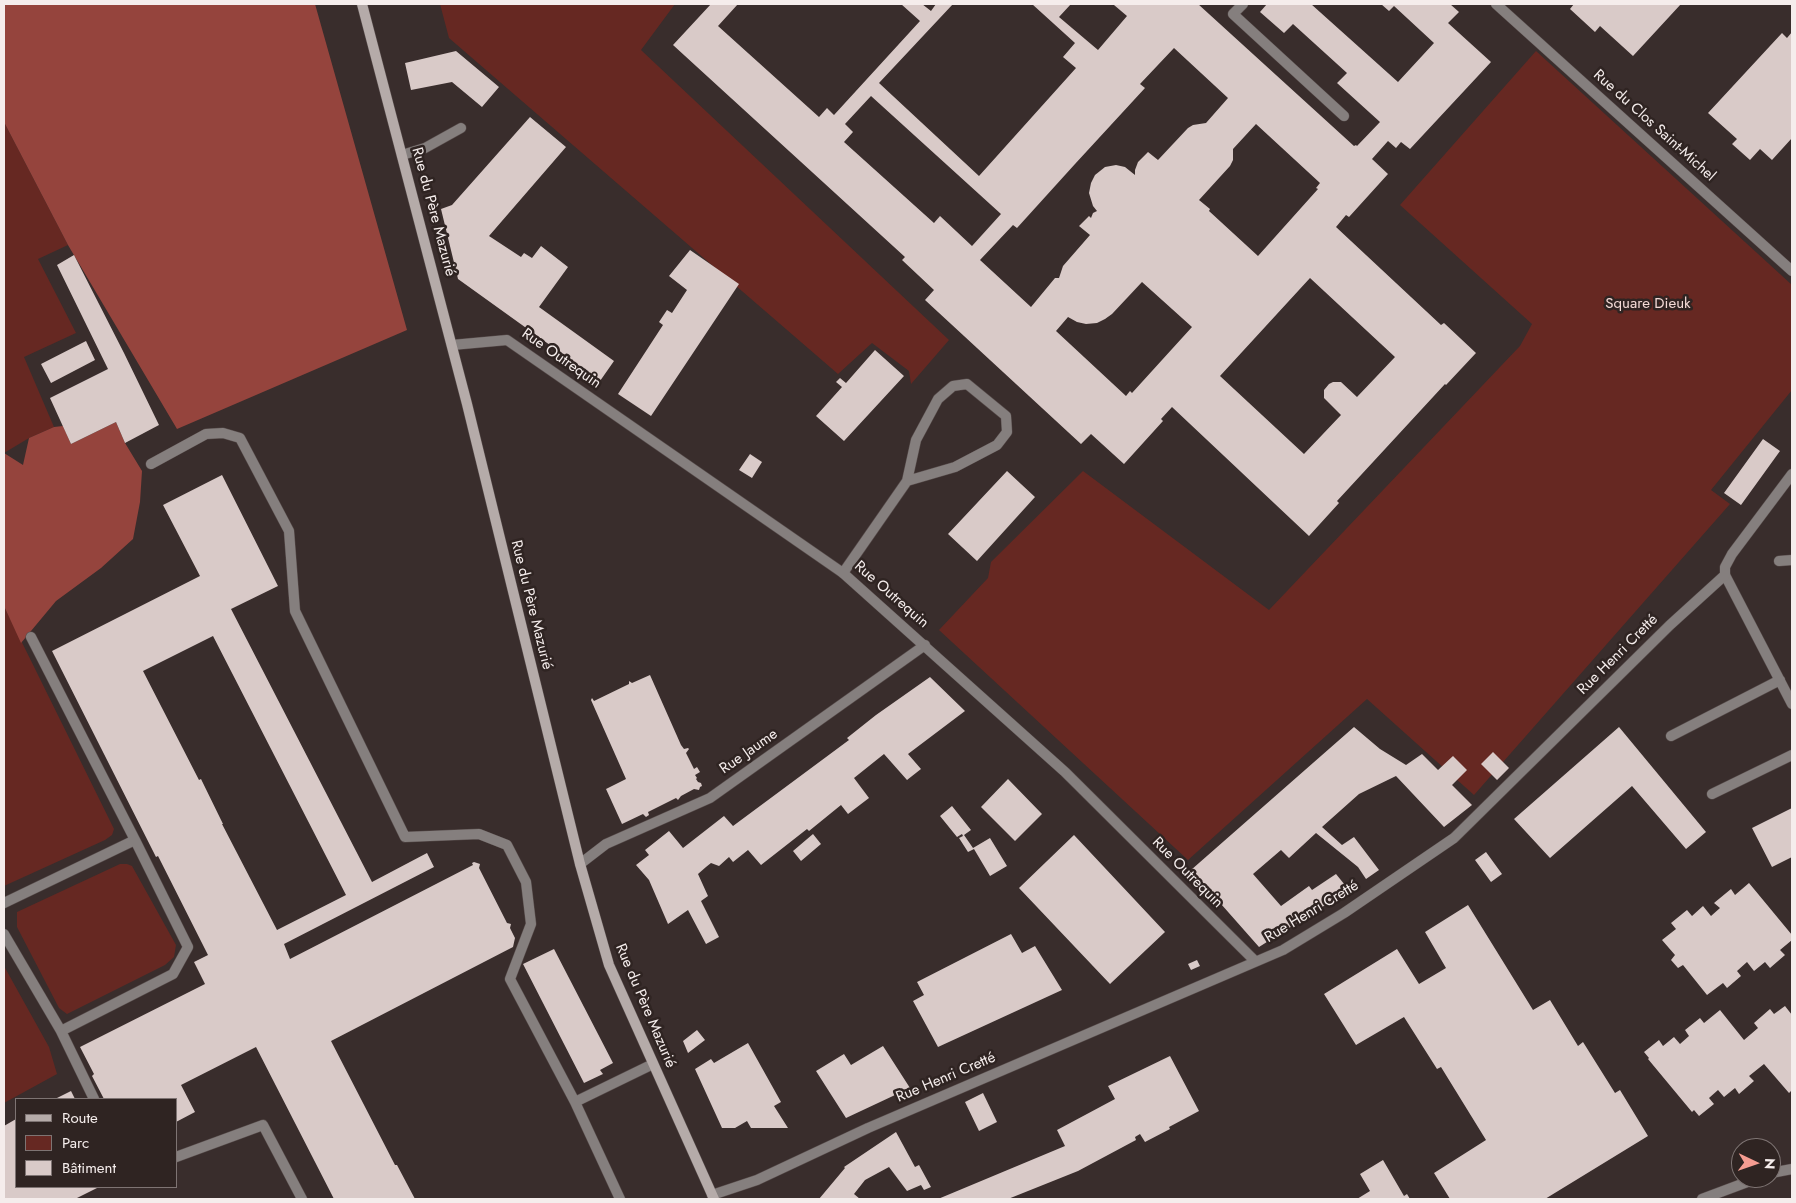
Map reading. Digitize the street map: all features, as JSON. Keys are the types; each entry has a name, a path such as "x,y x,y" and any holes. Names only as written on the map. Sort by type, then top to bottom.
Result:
{"main road":[{"name":"Rue du Père Mazurié","path":"362,4 452,345 580,864 609,965 713,1197"}],"street":[{"path":"1243,4 1233,14 1344,116"},
{"name":"Rue du Clos Saint-Michel","path":"1496,4 1792,271"},
{"path":"402,155 426,148 462,128"},
{"name":"Rue Outrequin","path":"452,345 507,340 843,573 1064,772 1255,961"},
{"path":"843,573 907,482 916,440 938,398 953,386 967,384 1006,416 1007,432 997,445 955,467 907,482"},
{"path":"151,464 206,434 223,432 240,438 289,531 295,611 406,837 479,834 507,845 526,882 530,924 510,979 575,1102 620,1199"},
{"name":"Rue Henri Cretté","path":"713,1197 757,1180 868,1128 1283,950 1329,922 1454,838 1670,625 1725,575 1725,567 1732,554 1792,474"},
{"path":"1779,561 1792,560"},
{"path":"1725,575 1792,704"},
{"path":"31,637 188,947 173,974 61,1031"},
{"name":"Rue Jaume","path":"580,864 606,844 710,798 925,645"},
{"path":"1671,736 1780,680"},
{"path":"1712,794 1792,755"},
{"path":"4,903 135,840"},
{"path":"4,934 61,1031 94,1098"},
{"path":"575,1102 653,1064"},
{"path":"178,1156 264,1125 302,1199"},
{"path":"1702,1199 1731,1188"}],"green space":[{"path":"440,4 675,4 641,50 949,340 911,384 909,371 872,343 838,374 449,38"},
{"name":"Square Dieuk","path":"1536,51 1792,285 1792,390 1711,490 1730,504 1474,795 1367,699 1188,860 939,630 988,578 991,562 1083,471 1269,610 1520,346 1532,324 1400,205"},
{"path":"4,122 68,245 38,259 76,333 24,357 54,427 29,438 4,453"},
{"path":"4,606 114,829 112,835 105,840 4,886"},
{"path":"120,864 132,866 176,945 174,957 165,965 67,1014 59,1008 17,927 17,912"},
{"path":"4,966 49,1047 57,1074 4,1103"}],"shaded area":[{"path":"4,4 315,4 407,330 177,429 68,245 4,122"},
{"path":"116,422 125,443 142,471 140,502 133,539 101,568 56,601 21,643 4,606 4,453 23,465 29,438 54,427 63,426 71,444"}],"building":[{"path":"711,4 738,4 718,26 819,117 827,108 834,115 920,21 901,4 922,4 931,11 936,4 953,4 879,83 979,176 1076,68 1063,57 1075,43 1032,4 1071,4 1059,17 1098,50 1127,16 1114,5 1116,4 1198,4 1354,146 1357,146 1380,122 1337,83 1347,73 1293,24 1284,33 1260,12 1267,4 1311,4 1398,82 1434,43 1394,6 1389,11 1381,4 1450,4 1459,12 1448,23 1491,62 1410,149 1401,142 1396,148 1388,141 1372,159 1388,174 1349,217 1346,215 1336,227 1441,325 1444,323 1476,353 1337,501 1339,503 1309,536 1172,407 1161,419 1163,421 1124,464 1091,434 1081,444 925,300 934,290 902,260 905,257 673,45","holes":["1174,48 1228,98 1206,123 1193,125 1188,128 1158,160 1148,152 1138,162 1135,175 1125,167 1116,165 1105,167 1095,175 1089,193 1093,206 1097,211 1093,213 1091,218 1089,216 1079,226 1090,235 1063,266 1059,278 1055,278 1031,307 980,260 1013,225 1017,228 1145,88 1140,84","871,96 1001,214 972,246 940,216 934,223 844,142 853,132 845,124","1256,124 1320,183 1316,188 1318,189 1258,256 1199,200 1230,166 1233,160 1233,149","1310,278 1395,357 1357,397 1341,382 1329,384 1324,390 1324,398 1341,415 1304,454 1220,376","1142,282 1192,327 1132,393 1130,391 1126,396 1056,331 1068,317 1086,324 1097,323 1105,319"]},
{"path":"1574,4 1681,4 1633,56 1600,26 1595,32 1570,9"},
{"path":"1792,32 1792,138 1772,160 1760,149 1750,160 1732,144 1737,139 1708,113 1782,33 1787,38"},
{"path":"456,51 499,87 482,107 452,82 411,90 405,63"},
{"path":"530,117 566,147 489,236 521,257 524,253 532,258 541,246 568,267 539,307 614,361 600,381 458,279 441,209 452,205"},
{"path":"690,250 739,284 651,416 618,394 663,325 659,322 667,310 672,313 687,290 669,276"},
{"path":"74,255 159,425 125,443 116,422 71,444 50,398 108,369 57,265"},
{"path":"86,341 95,360 51,383 41,364"},
{"path":"875,350 904,376 844,441 816,416 842,387 836,382 840,378 846,383"},
{"path":"1763,439 1780,451 1741,505 1724,493"},
{"path":"750,454 762,462 752,478 739,470"},
{"path":"1007,471 1035,497 977,561 948,534"},
{"path":"222,475 278,586 231,609 372,882 427,853 434,867 284,944 290,959 473,865 472,863 474,862 480,864 479,868 507,923 511,924 510,928 515,938 513,947 331,1041 395,1165 397,1165 415,1199 334,1199 256,1047 181,1085 195,1112 178,1121 178,1098 103,1098 80,1047 205,984 194,962 208,955 158,856 156,857 52,651 200,576 163,505","holes":["213,636 346,895 277,930 201,779 199,780 143,671"]},
{"path":"650,675 681,745 684,749 689,749 686,753 694,769 697,767 700,772 695,775 702,786 699,790 694,789 681,796 678,800 676,798 648,812 649,815 646,817 643,814 622,824 606,789 626,779 591,700 592,698 594,701 629,684 629,681 632,683"},
{"path":"930,677 965,711 908,754 921,769 907,780 884,754 854,778 869,798 848,814 841,805 809,831 807,829 761,865 748,850 733,862 729,857 719,866 711,863 706,867 698,874 708,896 701,901 719,937 706,944 688,910 668,924 649,880 636,865 649,855 645,850 669,831 683,848 724,816 733,826 849,740 847,738 876,715"},
{"path":"1354,727 1380,749 1406,765 1422,754 1438,770 1453,756 1467,770 1452,785 1472,805 1444,827 1396,776 1359,794 1322,827 1342,845 1354,837 1379,870 1366,879 1358,867 1316,833 1289,858 1281,850 1253,874 1281,906 1309,886 1312,890 1336,874 1349,890 1259,947 1191,870"},
{"path":"1619,727 1706,832 1686,849 1632,786 1550,858 1514,819"},
{"path":"1493,752 1509,768 1497,780 1481,764"},
{"path":"1008,779 1042,814 1015,841 981,807"},
{"path":"952,806 971,830 964,835 973,848 990,838 1007,866 990,876 974,849 968,852 959,838 963,836 962,834 957,837 940,816"},
{"path":"1792,808 1792,857 1772,867 1752,828"},
{"path":"813,834 821,844 801,861 793,851"},
{"path":"1074,835 1165,932 1110,984 1019,888"},
{"path":"1486,852 1502,874 1491,882 1475,860"},
{"path":"1749,883 1792,935 1792,940 1780,950 1785,955 1770,968 1765,962 1754,971 1747,962 1737,971 1741,976 1727,988 1723,983 1707,995 1683,965 1678,968 1671,960 1675,955 1662,940 1676,929 1671,923 1687,910 1692,916 1703,906 1711,916 1720,908 1714,903 1731,889 1735,895"},
{"path":"1468,905 1533,1010 1550,1000 1578,1046 1583,1042 1615,1093 1620,1090 1648,1136 1545,1199 1450,1199 1434,1173 1486,1140 1441,1067 1437,1069 1404,1017 1356,1045 1324,994 1397,949 1419,984 1446,968 1425,932"},
{"path":"1011,934 1022,953 1035,946 1062,990 938,1047 913,1001 924,995 917,982"},
{"path":"554,949 613,1063 600,1070 603,1074 584,1083 523,964"},
{"path":"1197,960 1200,966 1191,970 1188,964"},
{"path":"1785,1006 1792,1015 1792,1090 1789,1093 1764,1064 1749,1076 1754,1081 1739,1094 1735,1088 1724,1097 1718,1090 1709,1098 1714,1104 1699,1116 1694,1110 1692,1112 1644,1052 1659,1040 1663,1046 1674,1037 1680,1044 1689,1036 1685,1030 1700,1018 1704,1023 1720,1010 1744,1040 1758,1028 1754,1023 1770,1009 1774,1014"},
{"path":"697,1030 705,1040 688,1053 683,1041"},
{"path":"748,1043 781,1102 774,1106 788,1128 751,1128 747,1121 735,1128 722,1128 695,1069 711,1059 714,1063"},
{"path":"883,1046 910,1088 846,1118 816,1071 844,1054 851,1065"},
{"path":"1170,1056 1199,1111 1169,1127 1170,1129 1145,1142 1140,1134 1135,1137 1136,1140 1078,1171 1008,1199 938,1199 1065,1146 1057,1130 1115,1099 1108,1086"},
{"path":"71,1091 74,1098 57,1098"},
{"path":"983,1093 997,1122 979,1131 965,1102"},
{"path":"15,1120 15,1188 97,1188 75,1199 4,1199 4,1126"},
{"path":"896,1132 915,1167 919,1165 931,1187 924,1190 921,1185 907,1191 889,1167 865,1180 854,1194 860,1199 819,1199 844,1167"},
{"path":"1383,1160 1404,1196 1407,1194 1410,1199 1357,1199 1370,1191 1360,1174"}]}
